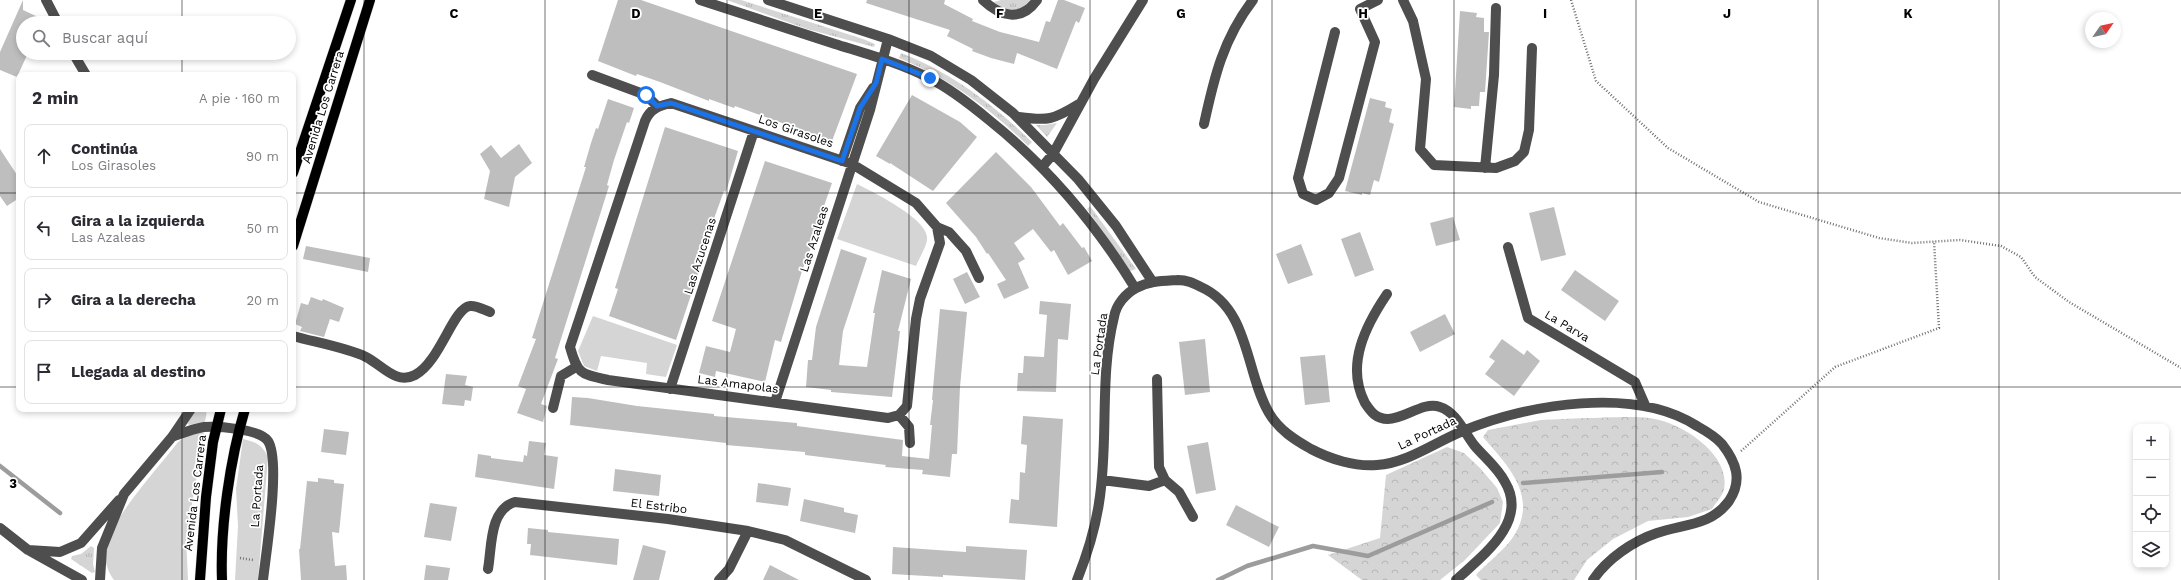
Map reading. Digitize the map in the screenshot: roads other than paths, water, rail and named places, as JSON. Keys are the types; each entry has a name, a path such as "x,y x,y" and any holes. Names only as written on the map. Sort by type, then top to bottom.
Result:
{"main road":[{"name":"Avenida Los Carrera","path":"296,157 351,0"},
{"name":"Avenida Los Carrera","path":"296,236 370,0"},
{"name":"Avenida Los Carrera","path":"200,580 206,497 216,428 220,412"},
{"path":"222,580 225,512 239,429 244,412"}],"street":[{"path":"46,0 54,16"},
{"path":"700,0 882,59 930,78 971,105 1010,137 1042,167 1087,217 1114,253 1135,288"},
{"path":"768,0 888,39 931,56 971,80 1019,118 1078,180 1116,226 1152,281"},
{"path":"983,0 992,9 1003,14 1013,16 1022,13 1037,0"},
{"path":"1042,167 1053,154 1080,103 1142,0"},
{"path":"1204,124 1216,70 1227,43 1253,0"},
{"path":"1335,32 1298,178 1303,194 1316,200 1329,193 1339,178 1375,42 1371,29 1360,10 1378,0"},
{"path":"1403,0 1413,21 1426,79 1420,149 1434,165 1496,168 1515,161 1524,152 1529,130 1532,48"},
{"path":"1485,168 1494,75 1496,8"},
{"name":"Las Azaleas","path":"775,402 847,162 870,110 888,39"},
{"path":"77,60 84,72"},
{"path":"553,408 561,376 576,367 570,347 645,121 649,113 657,106 646,95 592,75"},
{"name":"Los Girasoles","path":"657,106 671,103 847,162 916,203 937,227 949,232 966,251 979,278"},
{"path":"1019,118 1041,120 1057,118 1080,103"},
{"name":"Las Azucenas","path":"670,389 754,131"},
{"path":"910,443 909,427 899,415 907,406 916,319 920,299 940,243 937,227"},
{"name":"La Parva","path":"1508,247 1528,318 1635,382 1645,405"},
{"name":"La Portada","path":"1077,580 1091,544 1102,480 1107,363 1114,314 1125,296 1135,288 1152,281 1186,280 1216,293 1234,316 1246,346 1258,394 1271,417 1288,436 1313,450 1345,462 1376,466 1402,460 1463,430 1502,417 1561,406 1620,402 1645,405 1685,418 1718,439 1733,458 1736,480 1730,499 1723,507 1702,523 1660,532 1643,539 1601,568 1593,580"},
{"path":"1387,294 1372,316 1362,340 1357,367 1359,392 1370,412 1378,418 1389,419 1427,406 1440,406 1452,414 1463,430 1505,481 1510,493 1512,507 1505,531 1456,580"},
{"path":"296,337 366,357 392,375 402,378 413,376 426,368 441,347 458,312 472,305 490,312"},
{"name":"Las Amapolas","path":"576,367 586,375 601,379 888,418 899,415"},
{"path":"1157,380 1159,467 1165,480 1179,492 1193,517"},
{"path":"28,550 60,552 81,543 172,437 189,412"},
{"name":"La Portada","path":"172,437 189,430 206,427 239,429 259,434 268,441 273,459 263,580"},
{"path":"1102,480 1149,486 1165,480"},
{"path":"100,580 102,548 124,494"},
{"name":"El Estribo","path":"488,569 496,520 504,507 515,502 668,519 748,531 784,540 866,580"},
{"path":"0,528 28,550 82,580"},
{"path":"720,580 729,569 748,531"},
{"name":"La Portada","path":"265,562 267,580"}],"waterway":[{"path":"0,466 60,513"},
{"path":"1523,483 1662,472"},
{"path":"1218,580 1247,566 1313,546 1368,556 1492,502"}]}
